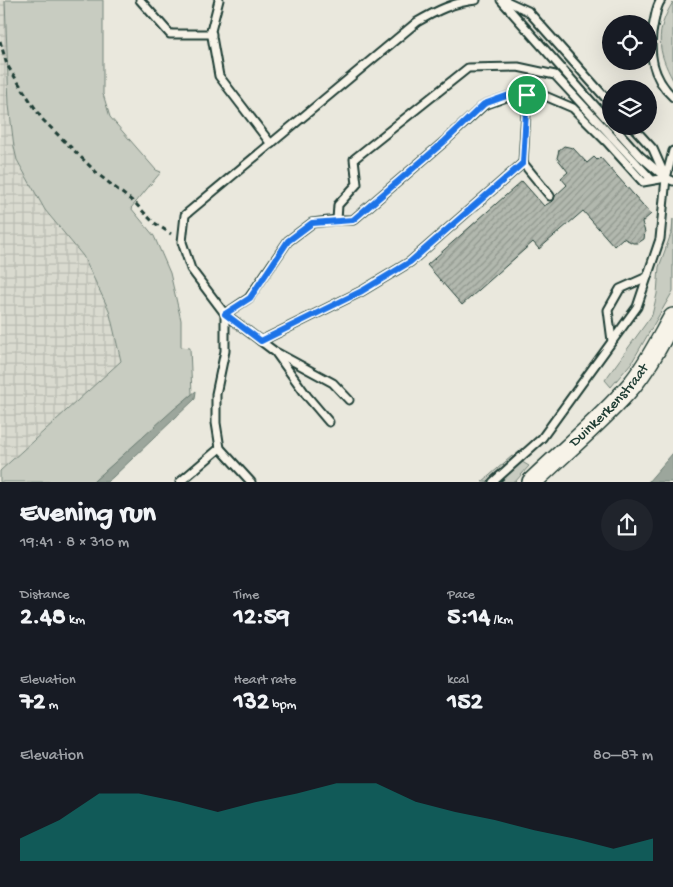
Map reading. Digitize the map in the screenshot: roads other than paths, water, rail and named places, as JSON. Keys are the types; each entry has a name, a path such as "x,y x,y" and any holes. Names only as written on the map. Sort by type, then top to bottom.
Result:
{"main road":[{"name":"Duinkerkenstraat","path":"532,482 589,429 631,385 651,358 673,318"}],"lane":[{"path":"140,0 170,34 212,34"},
{"path":"218,0 212,34 220,76 271,144"},
{"path":"349,400 333,383 274,351 225,314 190,268 182,242 185,215 417,22 443,8 465,1 476,0"},
{"path":"502,0 528,11 602,94"},
{"path":"502,0 602,114"},
{"path":"661,0 657,5 650,40 654,68 667,91 673,97"},
{"path":"338,220 338,206 357,184 354,159 468,68 518,67 554,75 652,180"},
{"path":"225,314 250,298 288,241 312,223 353,220 445,141 484,104 512,94 545,96 573,108 607,142 642,182 670,180"},
{"path":"527,95 523,163 550,196"},
{"path":"621,135 640,156 670,180"},
{"path":"640,135 653,149 670,180"},
{"path":"493,482 542,438 638,307 660,239 673,150"},
{"path":"261,341 362,291 410,262 523,163"},
{"path":"612,341 608,310 620,289 648,277"},
{"path":"225,314 225,351 216,394 216,423 220,448 251,482"},
{"path":"274,351 329,422"},
{"path":"180,482 220,448"}]}
